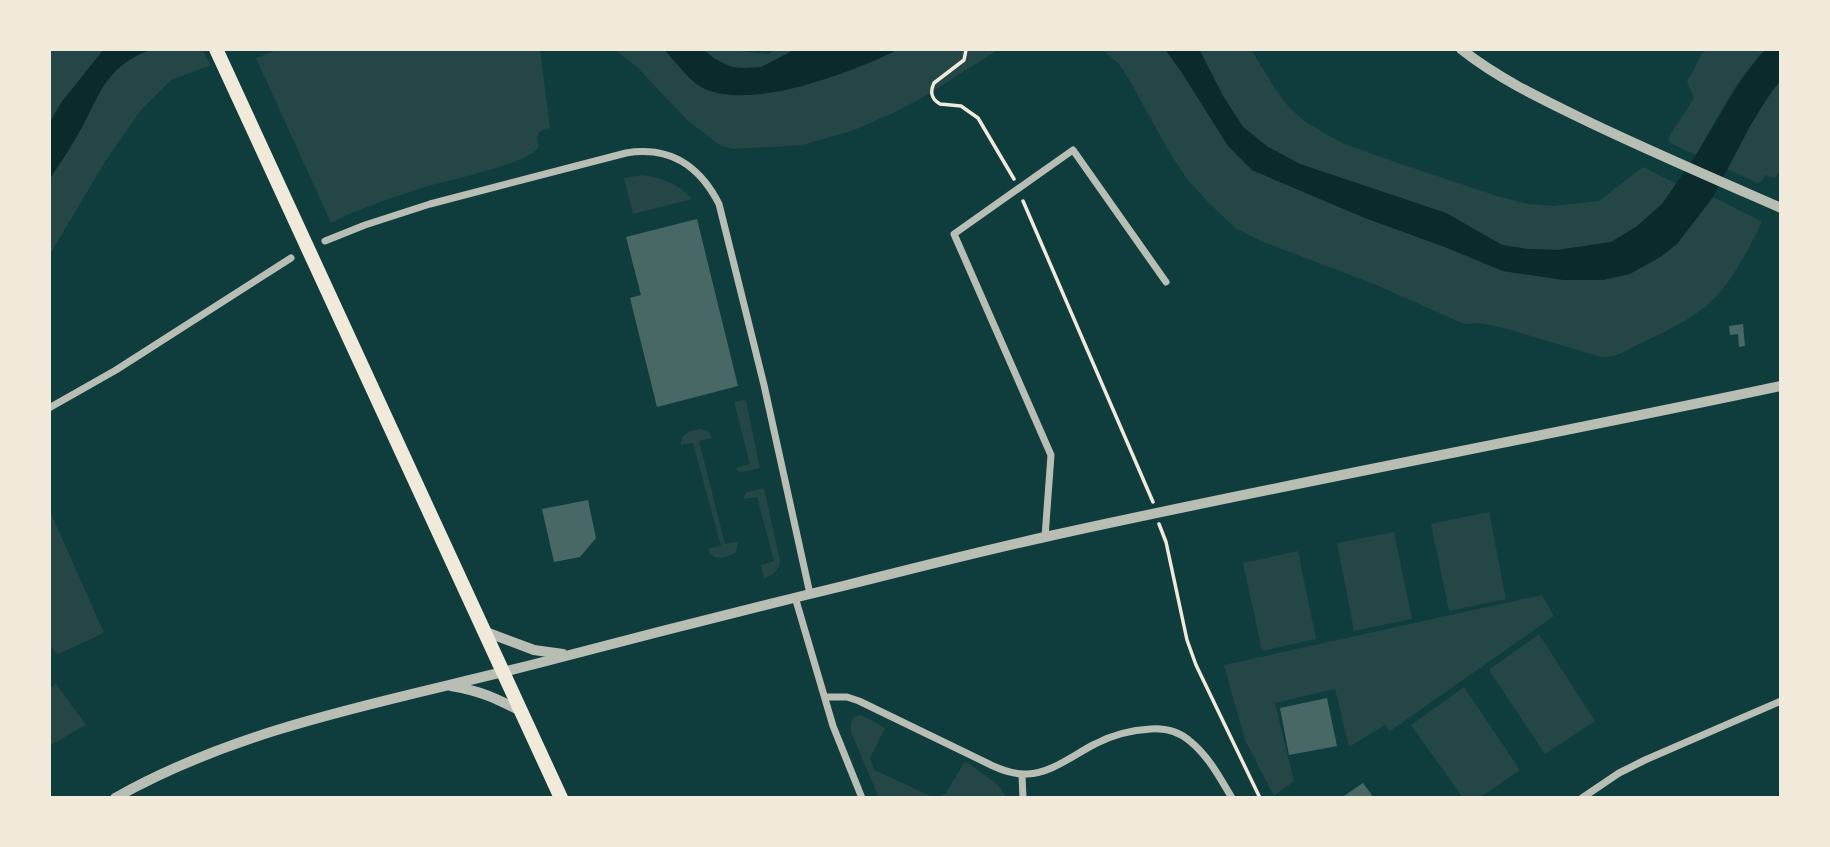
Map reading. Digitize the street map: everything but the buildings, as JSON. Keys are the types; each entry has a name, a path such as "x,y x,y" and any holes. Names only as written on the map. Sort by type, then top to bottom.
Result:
{"main road":[{"path":"219,55 561,798"}],"street":[{"path":"1461,49 1482,65 1540,98 1781,208"},
{"path":"1045,537 1051,455 954,234 1073,150 1166,282"},
{"path":"325,241 430,204 626,153 659,152 688,166 706,182 719,204 764,385 810,594"},
{"path":"49,408 116,370 291,258"},
{"path":"115,798 152,778 246,739 445,685 795,597 1045,537 1781,386"},
{"path":"795,597 833,726 862,798"},
{"path":"485,632 534,650 569,655"},
{"path":"445,685 490,695 522,711"},
{"path":"825,697 847,697 873,707 1004,771 1022,775 1047,770 1112,736 1129,732 1170,730 1190,740 1213,767 1232,798"},
{"path":"1582,798 1645,760 1781,701"},
{"path":"1022,775 1023,798"}],"path":[{"path":"966,50 964,60 934,83 932,95 940,104 961,106 978,118 1014,181"},
{"path":"1020,196 1154,505"},
{"path":"1158,522 1166,542 1195,665 1260,798"}],"shaded area":[{"path":"49,49 104,49 61,103 49,124"},
{"path":"104,49 152,49 126,62 109,78 49,180 49,124 61,103"},
{"path":"152,49 202,49 211,65 171,80 141,110 106,160 49,256 49,180 83,126 104,84 120,66 134,56"},
{"path":"279,49 540,49 550,128 538,134 539,147 519,160 399,196 331,223 256,58"},
{"path":"614,49 664,49 692,79 763,94 810,83 872,62 899,49 999,49 927,95 854,130 803,145 734,149 721,146 687,120 637,67"},
{"path":"664,49 703,49 730,67 745,68 761,67 796,49 899,49 857,68 804,85 752,95 728,95 701,87"},
{"path":"703,49 769,54 776,49 796,49 765,66 744,69 722,62"},
{"path":"1102,49 1165,49 1252,170 1365,218 1503,271 1564,280 1603,280 1677,244 1713,197 1762,222 1727,283 1705,307 1662,333 1616,355 1601,357 1504,328 1479,323 1464,324 1379,286 1261,241 1235,228 1187,179 1119,64"},
{"path":"1165,49 1199,49 1223,96 1243,127 1268,147 1300,164 1446,213 1502,245 1528,249 1558,250 1611,242 1636,227 1662,204 1696,155 1738,85 1767,49 1781,49 1781,81 1750,126 1713,197 1677,244 1630,274 1603,280 1564,280 1503,271 1365,218 1252,170 1228,146"},
{"path":"1199,49 1251,49 1275,89 1304,121 1345,144 1494,195 1527,204 1553,206 1599,201 1643,167 1677,184 1662,204 1636,227 1611,242 1558,250 1502,245 1446,213 1300,164 1268,147 1243,127 1223,96"},
{"path":"1706,49 1767,49 1737,85 1696,155 1670,143 1668,138 1694,98 1687,82"},
{"path":"1781,81 1781,169 1775,178 1765,175 1762,181 1757,183 1727,169 1758,112"},
{"path":"643,175 670,182 692,199 633,214 624,178"},
{"path":"746,401 760,468 742,472 736,468 750,464 734,402"},
{"path":"701,429 709,432 712,438 699,441 725,544 738,542 736,552 725,557 713,556 708,549 721,546 693,443 681,445 684,435"},
{"path":"764,488 780,561 775,572 764,578 761,565 774,561 757,497 744,497 747,492"},
{"path":"49,509 104,633 58,654 49,645"},
{"path":"1489,512 1506,599 1449,611 1431,524"},
{"path":"1394,532 1412,619 1354,631 1337,543"},
{"path":"1298,551 1316,639 1262,651 1243,563"},
{"path":"1542,595 1554,616 1390,731 1385,725 1349,747 1335,689 1275,703 1294,781 1274,796 1245,740 1224,665"},
{"path":"1539,634 1595,721 1545,754 1489,670"},
{"path":"56,684 86,725 49,746 49,689"},
{"path":"1464,687 1520,770 1479,798 1463,798 1411,725"},
{"path":"861,715 885,728 870,758 874,770 935,798 879,798 851,732 852,720"},
{"path":"965,761 997,784 1007,798 937,798 946,793"}]}
